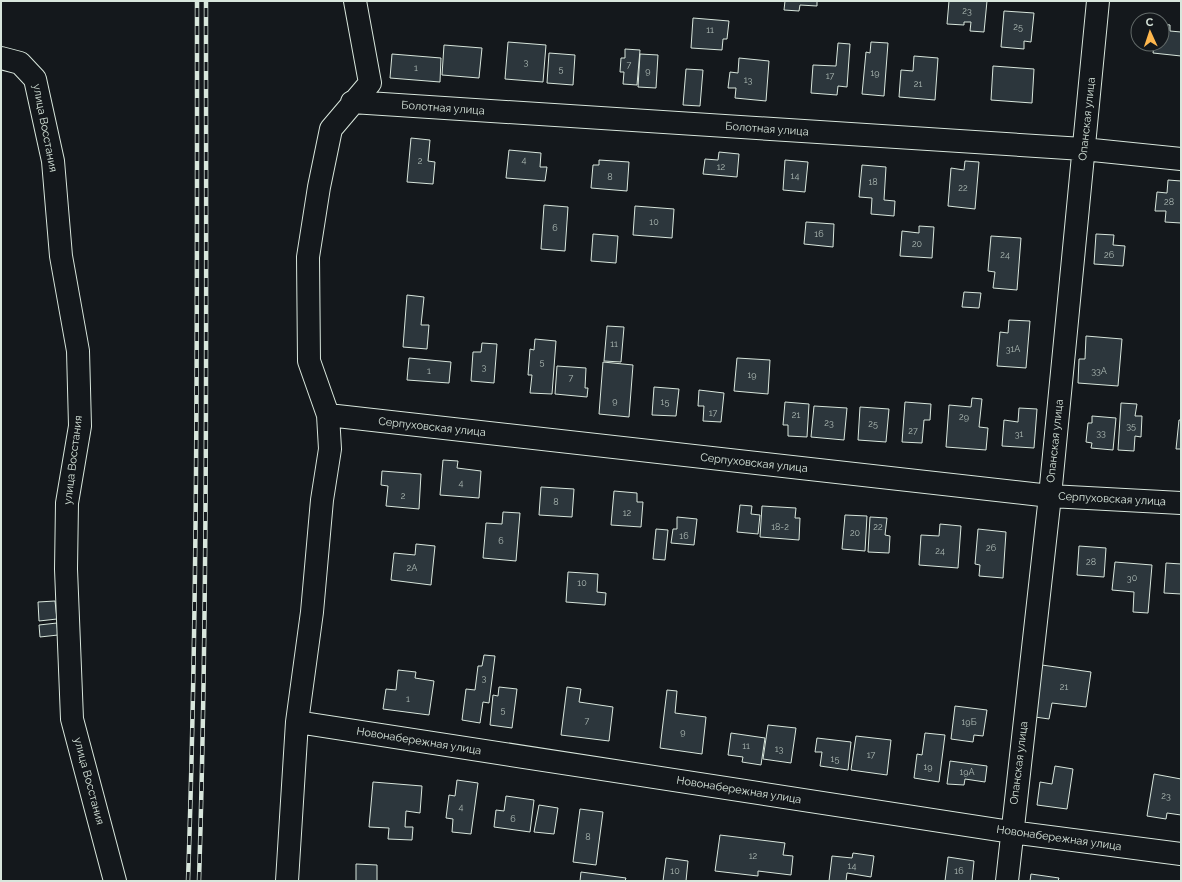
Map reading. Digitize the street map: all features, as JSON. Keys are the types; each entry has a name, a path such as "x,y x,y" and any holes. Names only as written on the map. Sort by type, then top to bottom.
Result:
{"street":[{"path":"287,881 297,722 312,612 322,500 330,449 328,415 309,361 308,257 319,187 331,129 352,102 370,83 355,1"},
{"name":"Опанская улица","path":"1007,881 1011,832 1050,496 1098,1"},
{"name":"улица Восстания","path":"1,58 20,63 35,78 53,161 61,256 78,351 80,426 67,503 66,569 72,719 116,881"},
{"name":"Болотная улица","path":"352,102 1084,149 1181,159"},
{"name":"Серпуховская улица","path":"328,415 1050,496 1181,503"},
{"name":"Новонабережная улица","path":"297,722 1011,832 1181,854"}],"building":[{"path":"785,1 817,1 817,6 800,5 799,11 784,10"},
{"path":"949,1 987,1 984,32 970,31 971,22 964,22 964,25 947,24"},
{"path":"1004,11 1034,13 1031,42 1024,41 1024,49 1001,47"},
{"path":"693,18 729,21 727,39 723,39 722,50 691,48"},
{"path":"1170,31 1181,32 1181,56 1153,53 1170,52"},
{"path":"508,42 546,45 543,82 505,79"},
{"path":"871,42 888,43 884,96 862,94 866,52 870,53"},
{"path":"838,43 850,44 847,87 838,86 837,95 811,93 813,65 836,66"},
{"path":"444,45 482,48 479,78 442,75"},
{"path":"625,49 640,50 637,85 623,84 624,72 620,72 621,58 625,58"},
{"path":"549,53 575,55 573,85 547,83"},
{"path":"392,54 441,58 440,82 390,78"},
{"path":"640,54 658,55 656,88 638,87"},
{"path":"914,56 938,58 935,100 899,97 901,70 913,71"},
{"path":"739,58 769,61 766,101 735,98 736,88 728,88 730,72 738,73"},
{"path":"993,66 1034,69 1032,103 991,100"},
{"path":"686,69 703,70 700,106 683,105"},
{"path":"411,138 430,140 428,161 435,162 433,184 407,182"},
{"path":"509,150 541,153 540,167 547,167 545,181 506,178"},
{"path":"719,152 739,154 737,177 703,174 705,159 718,160"},
{"path":"599,160 629,162 627,191 591,188 593,165 599,165"},
{"path":"785,160 808,162 805,192 783,190"},
{"path":"965,161 979,162 975,209 948,206 951,168 964,170"},
{"path":"862,165 886,167 884,200 895,201 894,216 871,214 872,198 859,197"},
{"path":"1168,180 1181,181 1181,223 1165,222 1166,211 1155,211 1157,192 1167,193"},
{"path":"544,205 568,207 565,251 541,249"},
{"path":"635,206 674,209 672,238 633,235"},
{"path":"806,222 834,224 833,247 804,244"},
{"path":"919,226 934,227 932,258 900,256 902,231 919,233"},
{"path":"593,234 618,236 616,263 591,261"},
{"path":"1096,234 1114,235 1113,245 1125,246 1123,266 1094,264"},
{"path":"991,236 1021,238 1017,290 993,288 995,272 988,271"},
{"path":"964,292 981,293 979,308 962,307"},
{"path":"407,295 424,297 421,325 429,325 427,349 403,347"},
{"path":"1009,320 1030,321 1026,368 997,366 1000,332 1008,333"},
{"path":"607,326 624,327 621,362 604,361"},
{"path":"1086,336 1122,339 1118,386 1078,383 1079,359 1085,359"},
{"path":"535,339 556,341 552,394 530,393 532,375 528,375 530,349 534,350"},
{"path":"482,343 497,344 494,383 471,381 473,352 481,352"},
{"path":"409,358 451,362 449,383 407,380"},
{"path":"737,358 770,360 768,394 734,391"},
{"path":"603,362 633,365 629,417 599,414"},
{"path":"557,366 586,368 585,388 588,388 587,397 555,394"},
{"path":"654,387 679,389 676,416 652,415"},
{"path":"699,390 724,393 721,422 703,421 704,406 698,406"},
{"path":"972,398 982,399 979,427 988,428 986,450 946,447 949,405 971,407"},
{"path":"785,402 809,404 807,437 788,436 788,425 783,425"},
{"path":"905,402 931,404 930,420 924,420 922,443 902,442"},
{"path":"1121,403 1137,404 1135,416 1142,416 1141,437 1135,436 1134,451 1118,450"},
{"path":"814,406 847,408 844,440 811,437"},
{"path":"860,407 889,409 886,442 858,440"},
{"path":"1019,408 1037,409 1034,448 1002,446 1004,420 1018,422"},
{"path":"1092,416 1116,418 1113,450 1091,448 1092,443 1086,442 1088,423 1092,423"},
{"path":"1179,420 1181,420 1181,449 1176,449"},
{"path":"443,460 458,461 457,468 481,471 479,498 440,495"},
{"path":"382,471 421,474 419,509 386,506 388,486 381,485"},
{"path":"541,487 574,489 572,517 539,515"},
{"path":"614,491 637,493 637,502 643,502 641,527 611,525"},
{"path":"740,505 752,506 751,514 760,515 758,534 737,532"},
{"path":"762,506 796,508 795,518 800,518 799,540 760,537"},
{"path":"503,512 520,513 516,561 483,558 486,523 502,524"},
{"path":"845,515 867,516 865,551 842,549"},
{"path":"677,517 697,519 694,545 671,543 673,529 677,529"},
{"path":"870,517 887,518 885,535 890,536 889,553 868,552"},
{"path":"940,524 961,526 958,568 919,565 921,535 939,536"},
{"path":"656,529 668,530 665,560 653,559"},
{"path":"978,529 1006,532 1003,578 979,576 980,565 975,564"},
{"path":"416,544 435,546 431,585 391,580 394,553 415,555"},
{"path":"1079,546 1106,548 1104,577 1077,575"},
{"path":"1115,562 1152,565 1148,613 1133,612 1134,592 1112,590"},
{"path":"1166,563 1181,564 1181,594 1164,593"},
{"path":"568,572 598,574 597,592 606,593 605,605 566,602"},
{"path":"55,601 57,619 39,621 38,602"},
{"path":"57,623 58,635 40,637 39,625"},
{"path":"484,655 495,656 489,703 483,702 480,723 462,720 466,689 475,690 478,666 482,666"},
{"path":"1042,665 1091,672 1086,707 1052,703 1049,719 1035,717"},
{"path":"398,670 416,672 415,678 434,681 429,715 383,709 386,689 396,690"},
{"path":"499,687 517,689 512,728 490,725 493,695 498,696"},
{"path":"567,687 581,689 579,702 613,707 609,741 561,735"},
{"path":"667,690 677,691 675,713 706,717 702,754 660,748"},
{"path":"955,706 987,710 983,736 974,735 973,742 951,739"},
{"path":"768,725 796,728 791,763 763,759"},
{"path":"731,733 765,738 761,765 742,762 743,757 728,755"},
{"path":"925,733 945,735 939,782 914,778 917,754 922,755"},
{"path":"856,736 891,740 887,775 851,770"},
{"path":"817,738 851,742 848,770 820,766 822,752 815,752"},
{"path":"950,761 987,766 985,782 965,779 964,785 947,784"},
{"path":"1055,766 1073,769 1067,809 1037,805 1040,782 1052,784"},
{"path":"1154,774 1181,779 1181,815 1167,813 1166,819 1147,816"},
{"path":"457,780 478,783 471,834 452,832 453,819 446,818 449,795 455,796"},
{"path":"373,782 422,786 420,813 406,811 405,827 413,827 412,840 388,839 389,828 369,827"},
{"path":"506,796 534,800 530,832 494,827 496,810 504,811"},
{"path":"539,805 558,808 554,834 534,832"},
{"path":"580,809 603,812 596,865 573,862"},
{"path":"720,835 785,843 783,855 793,856 791,875 758,871 758,876 715,871"},
{"path":"853,853 874,856 871,877 847,873 846,881 829,881 832,856 852,858"},
{"path":"948,857 974,861 972,881 945,881"},
{"path":"666,858 688,861 686,881 663,881"},
{"path":"356,864 377,865 377,881 356,881"},
{"path":"581,872 626,878 625,881 580,881"},
{"path":"1031,874 1059,878 1058,881 1030,881"}],"railway":[{"path":"188,881 194,661 197,331 197,1"},
{"path":"199,881 205,551 206,1"}]}
